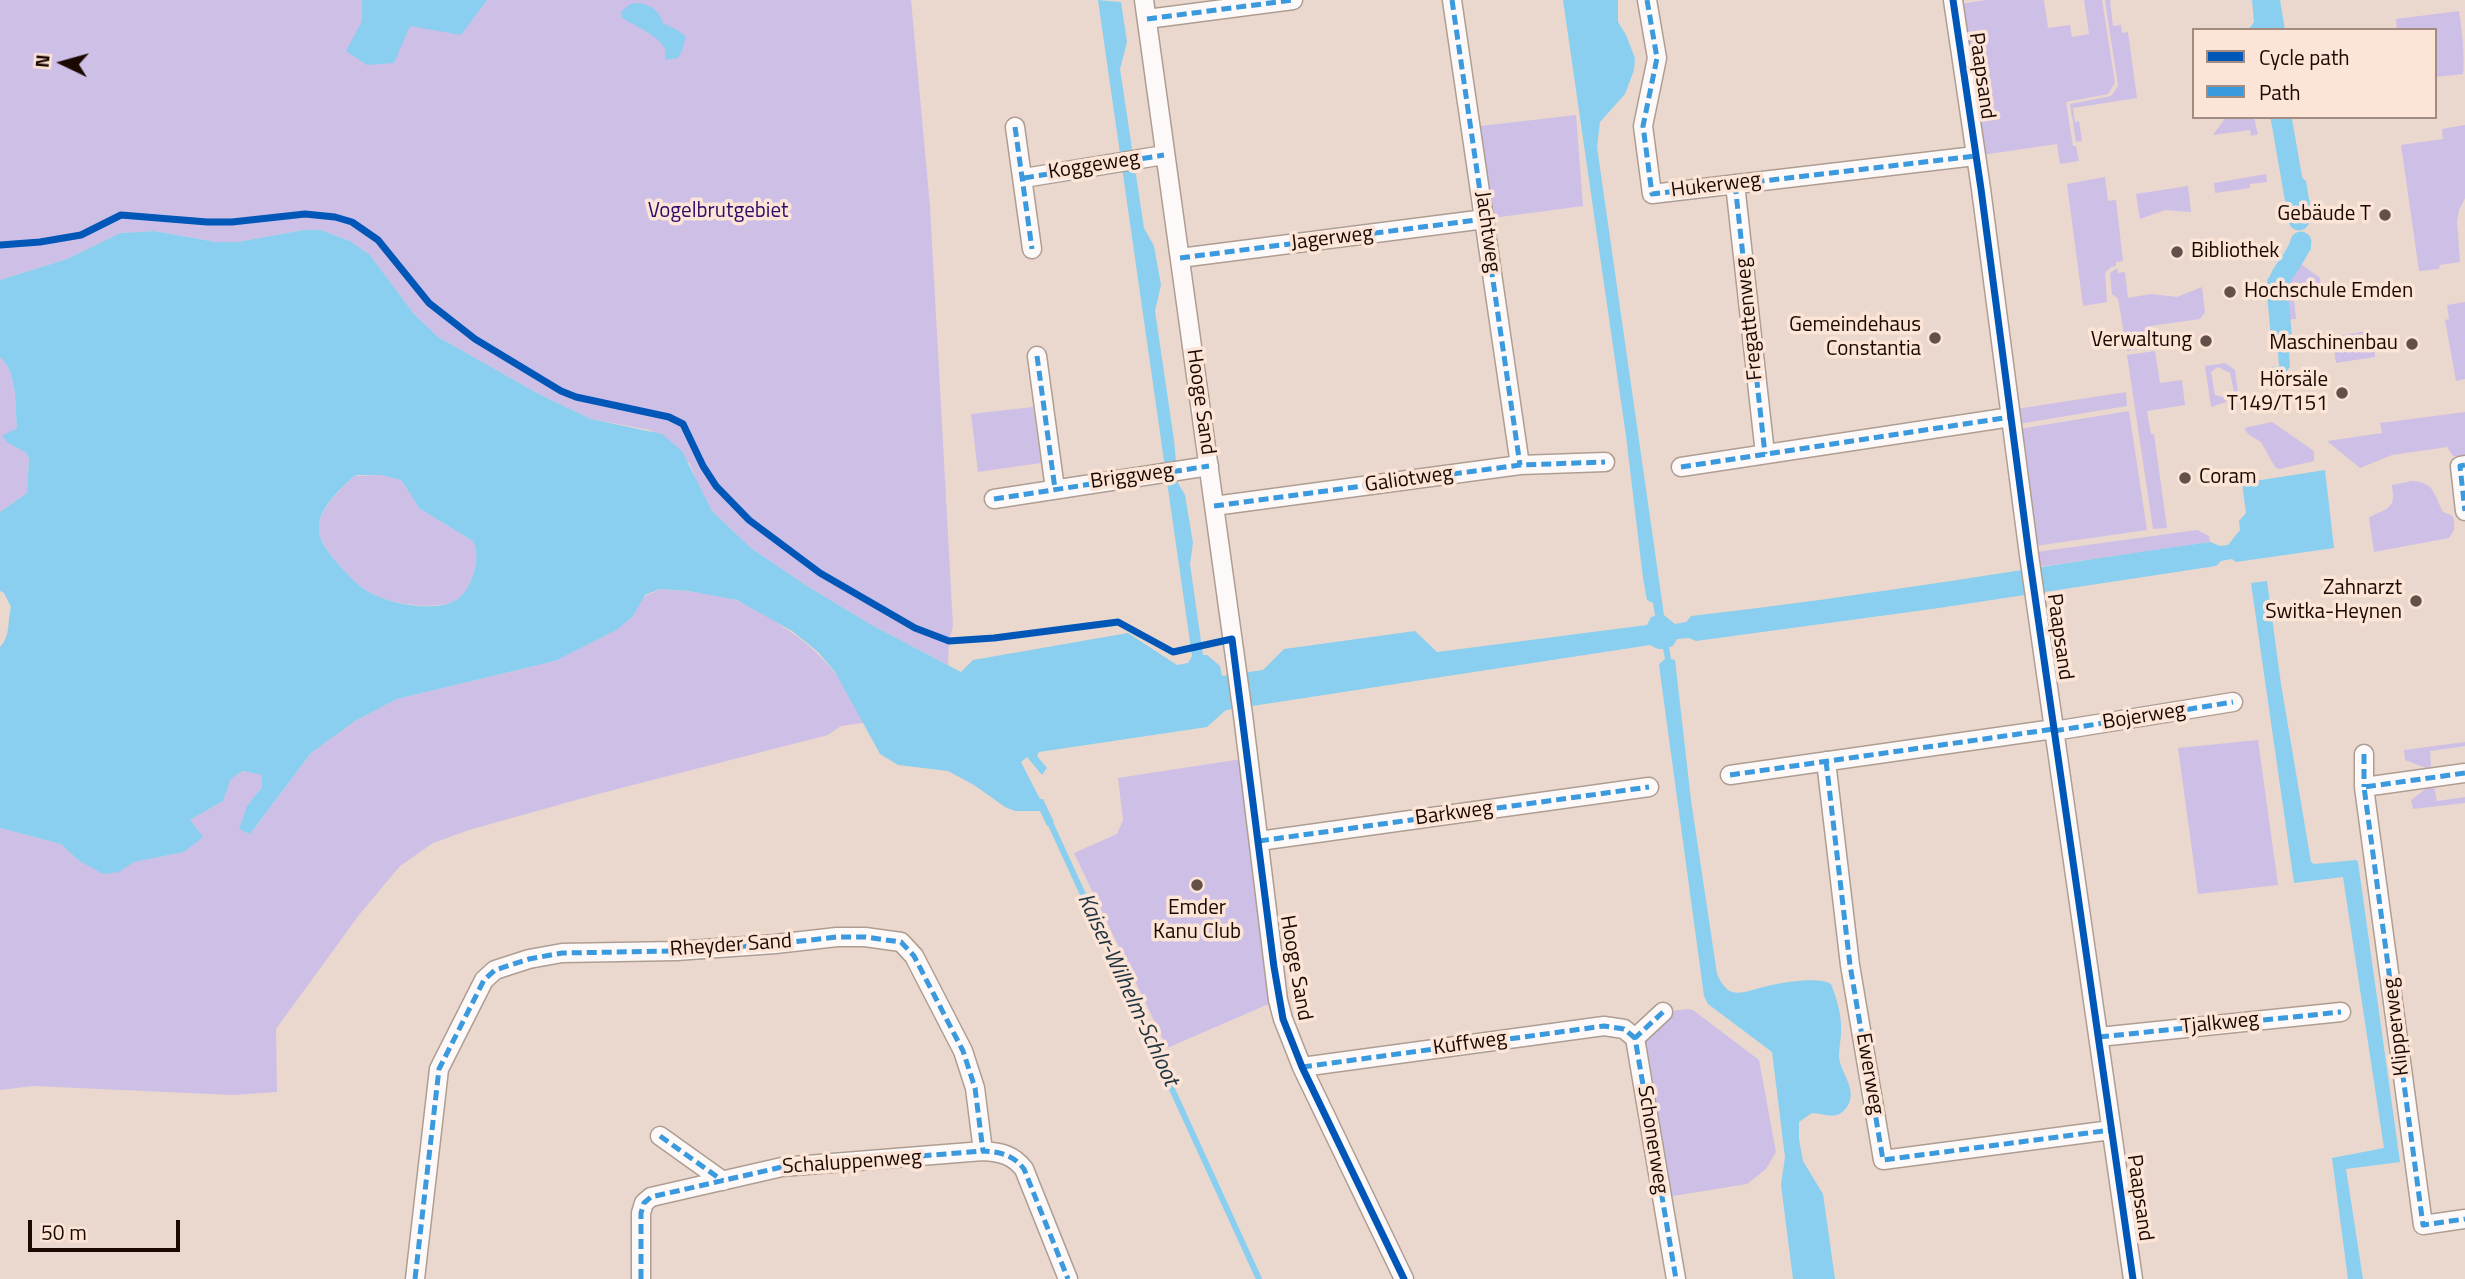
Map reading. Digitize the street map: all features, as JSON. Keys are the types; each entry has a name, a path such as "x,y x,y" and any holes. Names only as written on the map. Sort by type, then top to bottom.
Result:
{"street":[{"name":"Hooge Sand","path":"1144,0 1243,715 1278,1000 1302,1068 1404,1279"},
{"path":"1147,19 1293,0"},
{"name":"Jachtweg","path":"1452,0 1520,465"},
{"name":"Hukerweg","path":"1647,0 1657,58 1643,126 1652,194 1975,156"},
{"name":"Paapsand","path":"1953,0 2133,1279"},
{"name":"Koggeweg","path":"1015,127 1032,249"},
{"name":"Koggeweg","path":"1024,178 1164,155"},
{"name":"Fregattenweg","path":"1735,184 1765,454"},
{"name":"Jagerweg","path":"1180,258 1485,219"},
{"path":"1037,356 1055,489"},
{"path":"1681,467 2011,416"},
{"name":"Galiotweg","path":"1214,506 1520,465 1605,461"},
{"path":"2465,465 2460,466 2465,511"},
{"name":"Briggweg","path":"994,499 1209,466"},
{"name":"Bojerweg","path":"2054,730 2234,702"},
{"path":"1730,775 2054,730"},
{"name":"Klipperweg","path":"2364,754 2364,787 2423,1225 2465,1219"},
{"name":"Ewerweg","path":"1826,761 1850,965 1883,1160 2111,1130"},
{"path":"2364,787 2465,773"},
{"name":"Barkweg","path":"1259,841 1649,787"},
{"name":"Rheyder Sand","path":"415,1279 439,1069 484,980 502,967 538,957 562,953 697,949 837,937 865,937 901,943 914,956 963,1051 976,1093 983,1151"},
{"path":"1635,1038 1663,1012"},
{"name":"Tjalkweg","path":"2099,1037 2341,1012"},
{"name":"Kuffweg","path":"1302,1068 1604,1026 1624,1029 1635,1038"},
{"name":"Schonerweg","path":"1635,1038 1676,1279"},
{"path":"660,1136 723,1181"},
{"path":"983,1151 1008,1155 1024,1169 1068,1279"},
{"name":"Schaluppenweg","path":"641,1279 641,1213 646,1200 655,1196 782,1167 983,1151"}],"green space":[{"name":"Vogelbrutgebiet","path":"0,0 911,0 930,206 953,626 948,665 870,624 751,548 712,511 690,464 650,430 591,419 539,394 438,337 414,314 370,255 350,241 321,230 302,230 237,242 216,242 154,231 120,233 67,259 0,280"},
{"path":"1986,0 2044,0 2048,28 2070,25 2072,37 2089,34 2084,0 2102,0 2115,83 2108,94 2066,102 2073,146 2076,146 2079,161 2060,164 2057,144 1975,156 1954,5"},
{"path":"2105,0 2112,0 2113,26 2121,25 2122,33 2128,32 2137,98 2073,108 2075,122 2079,121 2082,141 2076,142 2070,104 2111,96 2118,86"},
{"path":"2459,11 2463,74 2437,77 2437,28 2397,28 2396,19"},
{"path":"1576,115 1583,206 1485,219 1472,127"},
{"path":"2225,119 2254,119 2258,134 2251,136 2250,130 2213,135"},
{"path":"2465,125 2465,198 2457,221 2460,262 2440,265 2439,269 2419,271 2401,145 2443,139 2442,129"},
{"path":"2266,174 2267,182 2250,184 2250,188 2215,193 2214,183"},
{"path":"2105,177 2108,201 2116,200 2123,261 2116,262 2116,266 2105,273 2107,302 2083,306 2067,184"},
{"path":"2188,186 2191,212 2165,210 2140,219 2136,194"},
{"path":"2301,264 2320,278 2321,285 2303,288 2294,300 2296,319 2284,320 2281,290"},
{"path":"2117,268 2118,273 2125,272 2128,298 2151,294 2177,297 2202,287 2205,312 2200,319 2151,326 2154,346 2127,351 2118,299 2112,294 2110,273"},
{"path":"2465,302 2465,379 2456,381 2445,320 2449,319 2447,305"},
{"path":"2372,330 2375,357 2336,363 2332,337"},
{"path":"2155,351 2160,383 2182,380 2185,405 2147,411 2151,434 2154,434 2167,528 2153,529 2127,355"},
{"path":"0,357 13,381 17,428 3,436 27,453 29,459 27,493 0,512"},
{"path":"2225,363 2235,370 2238,394 2235,397 2230,395 2234,392 2230,373 2218,367 2211,372 2215,395 2226,398 2226,402 2211,407 2205,366"},
{"path":"2126,392 2127,406 2012,425 2010,410"},
{"path":"1033,407 1041,463 978,472 971,414"},
{"path":"2129,411 2147,530 2028,547 2013,430"},
{"path":"2465,412 2465,456 2453,456 2447,447 2392,455 2360,468 2327,441 2382,433 2380,423"},
{"path":"2272,422 2314,451 2314,461 2279,469 2275,467 2261,442 2244,428"},
{"path":"380,475 401,480 420,509 473,541 476,564 467,589 456,600 443,605 419,606 394,602 372,594 356,582 326,548 319,529 322,514 331,500 354,476"},
{"path":"2412,481 2425,484 2433,490 2443,512 2454,519 2454,530 2449,538 2374,552 2369,518 2391,505 2392,485"},
{"path":"2197,530 2209,536 2210,542 2031,568 2029,553"},
{"path":"661,589 726,597 754,608 788,630 815,652 838,677 863,723 841,726 828,735 594,795 469,830 433,843 400,866 359,915 276,1029 277,1092 233,1095 33,1086 0,1090 0,828 61,844 78,860 118,872 133,862 184,852 202,837 190,820 223,801 231,779 243,771 262,774 262,787 247,806 250,834 311,753 355,721 397,699 555,661 645,596"},
{"path":"2258,740 2278,885 2198,894 2178,748"},
{"path":"2465,742 2465,746 2430,751 2431,767 2426,768 2405,760 2404,750"},
{"path":"1248,758 1278,1000 1167,1048 1074,853 1117,834 1123,820 1118,778"},
{"path":"2434,787 2437,801 2465,797 2465,803 2413,809 2411,800 2427,788"},
{"path":"1693,1010 1759,1060 1776,1152 1766,1169 1747,1184 1661,1198 1635,1038 1663,1012"}],"water":[{"path":"362,0 487,0 461,35 410,26 394,63 367,65 346,51 362,21"},
{"path":"1098,0 1121,2 1127,42 1120,69 1144,228 1154,246 1161,285 1155,311 1178,483 1185,495 1193,543 1190,564 1203,655 1207,655 1220,666 1222,676 1263,670 1284,649 1415,631 1437,652 1647,625 1651,617 1655,616 1653,603 1647,600 1643,578 1626,436 1563,0 1618,0 1618,22 1635,58 1634,70 1625,94 1600,122 1597,147 1664,615 1675,624 1686,622 1691,616 1886,591 2210,542 2220,546 2228,545 2240,530 2239,521 2246,513 2242,483 2325,470 2334,548 2236,562 2232,559 2221,561 2216,566 1939,608 1696,641 1689,638 1677,639 1673,646 1669,647 1671,659 1675,660 1691,800 1717,974 1728,990 1737,993 1794,981 1825,981 1831,984 1840,1014 1839,1055 1850,1087 1850,1100 1839,1114 1830,1116 1812,1113 1799,1122 1803,1161 1823,1194 1835,1279 1793,1279 1781,1185 1785,1157 1772,1052 1708,1004 1704,996 1659,664 1665,659 1663,649 1650,645 1226,710 1207,727 1039,752 1037,756 1047,768 1042,775 1027,757 1021,762 1054,822 1047,826 1040,811 1015,811 1005,807 948,771 898,765 880,754 835,672 818,652 792,631 737,600 689,591 660,589 645,595 633,616 618,629 555,661 397,699 355,721 311,753 250,834 239,829 247,806 262,787 262,775 243,771 231,779 223,801 190,820 203,837 184,852 134,862 119,872 103,874 78,860 61,844 0,828 0,647 7,633 11,607 4,593 0,591 0,512 27,493 29,459 27,453 8,443 2,436 17,428 13,381 0,357 0,280 67,259 120,233 154,231 216,242 237,242 303,230 321,230 350,241 370,255 414,314 438,337 539,394 591,419 662,434 682,451 712,511 751,548 870,624 961,672 973,660 1128,633 1177,665 1188,663 1192,656","holes":["380,475 401,480 420,509 473,541 476,564 467,589 456,600 443,605 419,606 394,602 372,594 352,578 324,545 319,533 320,522 331,500 354,476"]},
{"path":"2252,0 2280,0 2285,28 2250,28 2254,22"},
{"path":"630,4 653,8 663,23 686,37 678,58 665,60 665,49 658,40 622,18 621,12"},
{"path":"2291,144 2295,172 2306,181 2310,205 2306,212 2307,219 2289,222 2278,146"},
{"path":"2310,240 2311,249 2281,290 2284,320 2272,322 2267,280 2293,243"},
{"path":"2289,352 2290,367 2286,372 2287,379 2282,385 2274,387 2268,383 2267,375 2272,367 2279,366 2278,353"},
{"path":"2267,581 2281,684 2311,862 2358,862 2400,1162 2346,1169 2363,1279 2348,1279 2332,1158 2384,1148 2343,877 2294,883 2251,583"}],"waterway":[{"path":"2281,119 2299,220"},
{"path":"2282,343 2277,288 2301,242"},
{"name":"Kaiser-Wilhelm-Schloot","path":"1047,816 1259,1279"}],"marked path":[{"path":"1147,19 1293,0"},
{"path":"1452,0 1520,465"},
{"path":"1647,0 1657,58 1643,126 1652,194 1975,156"},
{"path":"1015,127 1032,249"},
{"path":"1024,178 1164,155"},
{"path":"1735,184 1765,454"},
{"path":"1180,258 1485,219"},
{"path":"1037,356 1055,489"},
{"path":"1681,467 2011,417"},
{"path":"1214,506 1520,465 1605,462"},
{"path":"2465,465 2460,466 2465,511"},
{"path":"994,499 1209,466"},
{"path":"2054,731 2233,702"},
{"path":"1730,775 2054,729"},
{"path":"2364,754 2364,787"},
{"path":"1826,761 1850,965 1883,1160 2111,1130"},
{"path":"2465,773 2364,787 2423,1225 2465,1219"},
{"path":"1259,841 1649,787"},
{"path":"415,1279 439,1069 484,980 495,970 529,959 562,953 676,951 837,937 865,937 901,942 914,956 963,1051 975,1088 983,1151 1006,1155 1024,1169 1068,1279"},
{"path":"1663,1012 1635,1038 1676,1279"},
{"path":"2099,1037 2341,1012"},
{"path":"1302,1067 1604,1026 1624,1029 1635,1038"},
{"path":"660,1136 723,1181"},
{"path":"641,1279 641,1213 644,1203 651,1197 782,1167 983,1151"}],"cycle path":[{"path":"1953,0 2133,1279"},
{"path":"0,245 81,235 121,215 232,222 305,214 352,222 378,240 429,303 475,339 561,391 576,397 669,417 683,424 716,486 749,520 820,573 915,628 949,641 1118,622 1173,652 1232,639 1283,1019 1302,1067 1404,1279"}],"place":[{"name":"Gebäude T","path":"2385,215"},
{"name":"Bibliothek","path":"2177,252"},
{"name":"Hochschule Emden","path":"2230,292"},
{"name":"Gemeindehaus Constantia","path":"1935,338"},
{"name":"Verwaltung","path":"2206,341"},
{"name":"Maschinenbau","path":"2412,344"},
{"name":"Hörsäle T149/T151","path":"2342,393"},
{"name":"Coram","path":"2185,478"},
{"name":"Zahnarzt Switka-Heynen","path":"2416,601"},
{"name":"Emder Kanu Club","path":"1197,885"}]}
